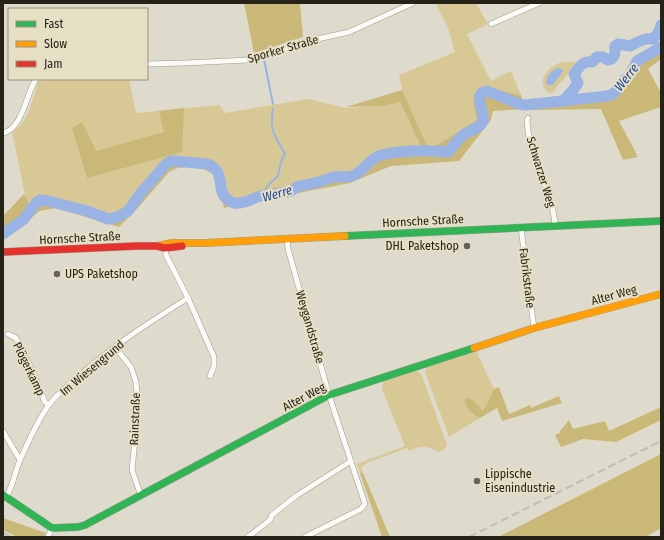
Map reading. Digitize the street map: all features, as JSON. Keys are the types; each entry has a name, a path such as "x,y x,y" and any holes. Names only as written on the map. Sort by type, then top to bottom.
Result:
{"street":[{"name":"Sporker Straße","path":"148,64 229,62 248,60 304,42 349,32 413,3"},
{"path":"491,24 538,3"},
{"path":"3,132 8,131 17,122 36,80"},
{"name":"Schwarzer Weg","path":"528,118 526,122 532,150 542,176 555,226"},
{"name":"Hornsche Straße","path":"3,252 165,246 180,242 186,243 661,221"},
{"name":"Fabrikstraße","path":"521,228 534,328"},
{"name":"Weygandstraße","path":"287,238 288,248 329,395 364,498 364,506 361,509 306,537"},
{"path":"165,246 166,255 188,298 214,357 214,366 210,376"},
{"name":"Alter Weg","path":"52,528 78,527 86,525 329,395 534,328 661,294"},
{"name":"Im Wiesengrund","path":"4,496 9,491 20,460 49,405 91,365 133,333 188,298"},
{"name":"Plögerkamp","path":"8,334 16,338 34,374 45,402 49,405"},
{"name":"Rainstraße","path":"115,347 131,367 136,382 138,409 132,470 140,496"},
{"path":"3,431 20,460"},
{"path":"248,537 270,520 272,515 296,496 351,461"},
{"path":"4,496 52,528 48,537"}],"shaded area":[{"path":"244,3 300,3 303,37 254,53"},
{"path":"435,3 476,3 488,24 467,34 491,81 511,71 521,95 484,88 478,120 429,150 402,90 399,75 455,52 448,28"},
{"path":"661,46 661,59 648,69 661,93 661,107 619,121 638,157 623,160 601,109 532,110 531,99 608,93 624,81 641,59"},
{"path":"562,62 575,62 582,64 574,74 569,73 553,93 548,93 544,88 543,83 545,74 552,67"},
{"path":"43,80 129,80 136,113 219,105 225,113 308,99 346,108 384,106 400,102 423,151 380,159 350,176 262,190 262,200 239,205 226,189 224,175 186,159 147,186 134,202 117,213 98,213 47,199 27,205 12,132 18,128 26,117 38,82"},
{"path":"485,88 521,95 525,109 493,111 491,120 459,161 391,166 350,183 263,200 262,190 350,176 379,159 401,152 423,151 400,102 384,106 346,107 402,90 429,150 477,120 473,101"},
{"path":"184,108 182,152 87,178 72,128 82,122 96,151 164,132 159,111"},
{"path":"186,159 214,164 221,168 224,175 226,190 239,205 224,208 220,190 213,174 197,166 178,168 169,172 119,227 56,208 40,211 3,236 3,216 24,194 29,204 47,199 98,213 117,213 134,202 147,186 169,164"},
{"path":"476,351 494,389 485,407 481,410 474,401 472,414 480,418 449,437 425,372 428,367"},
{"path":"415,371 419,372 422,376 447,445 445,449 439,452 431,448 424,447 409,451 407,448 369,462 361,467 363,473 360,473 357,464 405,446 382,389 383,382"},
{"path":"499,387 509,414 530,405 531,408 559,396 562,403 502,421 497,408 480,418 474,415 466,406 464,399 468,398 474,401 482,410 494,389"},
{"path":"661,407 661,420 616,442 583,439 561,447 555,435 560,433 569,420 573,429 605,421 609,431"},
{"path":"661,454 661,528 646,537 498,537"},
{"path":"360,473 363,473 390,537 382,537"},
{"path":"3,518 46,533 44,537 17,537 3,530"}],"water":[{"path":"560,68 563,71 553,85 548,85 546,83 547,77 552,71"}],"waterway":[{"name":"Werre","path":"563,101 578,83 574,74 582,65 586,62 592,62 597,57 603,57 608,60 612,59 615,54 615,46 618,44 630,46 643,40 653,39 658,33 661,25"},
{"name":"Werre","path":"3,234 24,219 40,200 87,211 108,219 118,217 128,211 140,194 166,164 171,161 207,164 214,168 218,172 223,195 227,199 237,203 261,196 291,191 299,186 334,177 352,176 373,159 381,155 414,151 448,152 465,133 476,128 483,121 479,99 482,93 487,91 525,105 607,96 613,94 617,90 621,83 629,76 637,61 661,47"},
{"path":"264,59 273,104"},
{"path":"261,196 269,184 278,176 281,162 285,154 272,129 273,109"}],"railway":[{"path":"469,537 661,441"},
{"path":"3,533 12,537"}],"traffic: fast":[{"path":"345,236 661,221"},
{"path":"3,495 52,528 78,527 85,525 329,395 474,348"}],"traffic: slow":[{"path":"157,246 172,243 206,243 345,236"},
{"path":"474,348 534,328 661,294"}],"traffic: jam":[{"path":"3,252 137,246 157,246 165,248 182,246"}],"place":[{"name":"DHL Paketshop","path":"467,246"},
{"name":"UPS Paketshop","path":"57,274"},
{"name":"Lippische Eisenindustrie","path":"477,481"}]}
